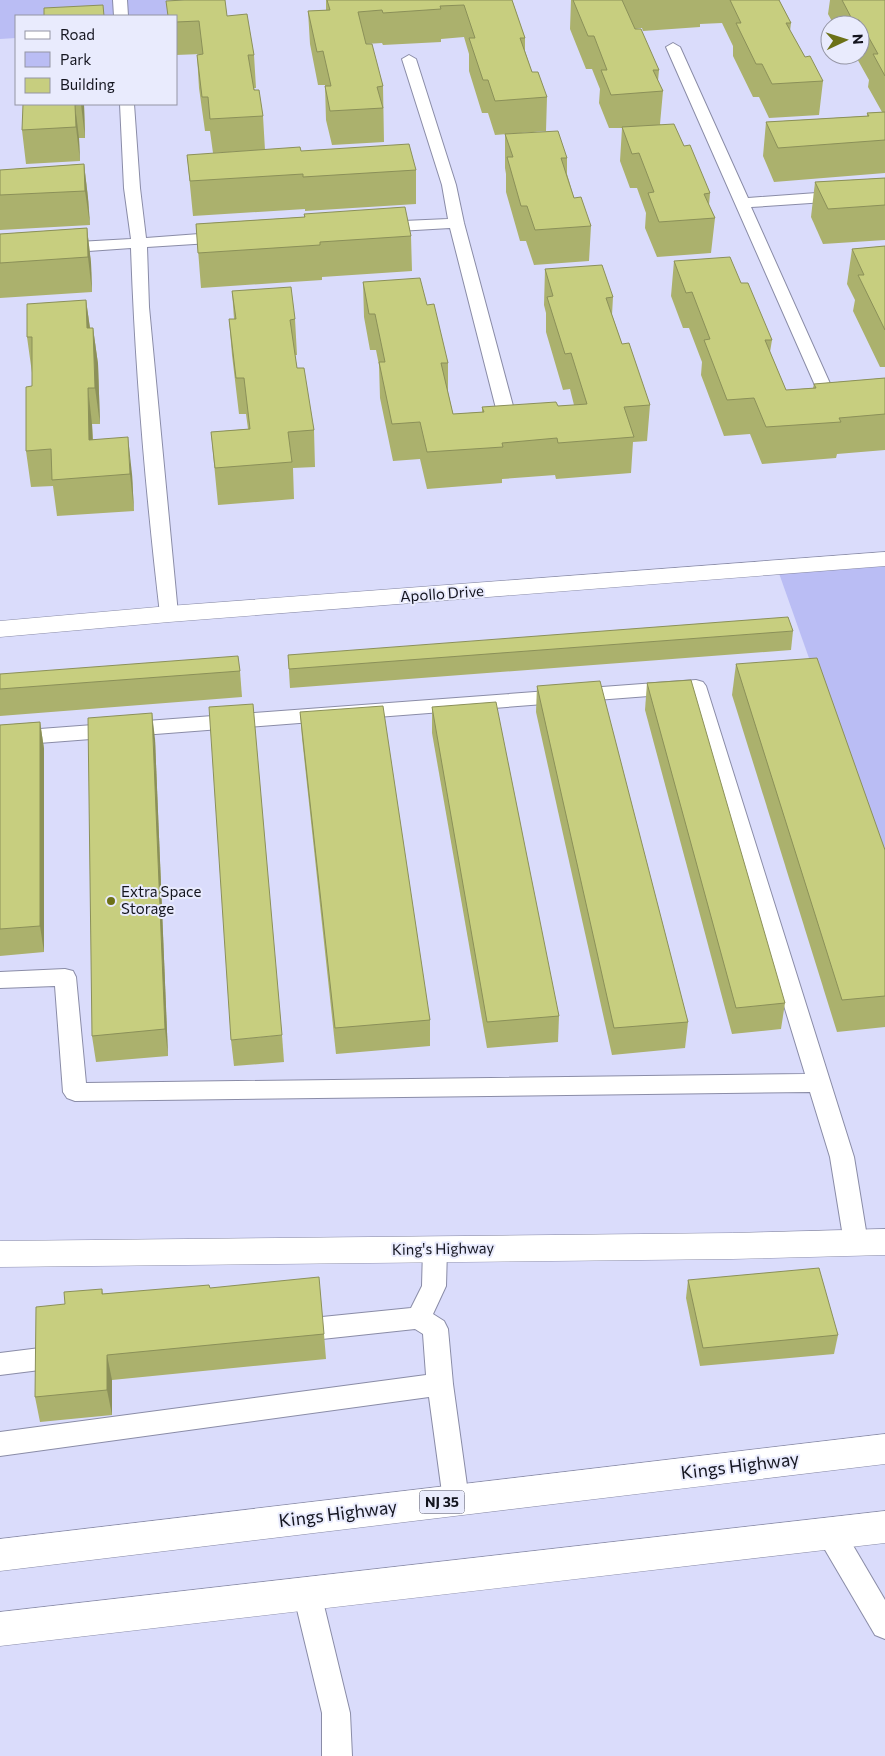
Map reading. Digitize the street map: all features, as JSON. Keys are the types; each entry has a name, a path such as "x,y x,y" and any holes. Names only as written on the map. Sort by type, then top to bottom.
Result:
{"street":[{"name":"Apollo Drive","path":"0,629 169,614 885,559"},
{"name":"King's Highway","path":"0,1254 870,1243"},
{"name":"Kings Highway","path":"0,1554 885,1449"},
{"path":"0,1629 885,1527"}],"lane":[{"path":"120,0 121,15"},
{"path":"673,47 833,409"},
{"path":"409,59 449,185 456,223 511,435"},
{"path":"127,105 132,188 139,242 141,307 169,614"},
{"path":"742,203 885,194"},
{"path":"367,228 456,223"},
{"path":"50,248 238,236"},
{"path":"0,739 696,686 870,1243"},
{"path":"0,980 65,977 75,1092 819,1083"},
{"path":"419,1318 434,1286 435,1249"},
{"path":"322,1328 419,1318 435,1329 440,1384 456,1500"},
{"path":"0,1364 40,1359"},
{"path":"0,1444 440,1384"},
{"path":"831,1534 885,1626"},
{"path":"307,1593 336,1713 337,1756"}],"green space":[{"path":"0,0 217,0 178,15 15,15 15,38 0,39"},
{"path":"885,555 885,873 775,562"}],"building":[{"path":"225,0 227,16 247,14 254,55 248,55 254,90 259,90 263,116 210,119 208,97 202,97 197,55 203,54 199,21 178,22 178,15 168,15 166,1"},
{"path":"327,0 512,0 525,38 520,38 532,72 538,72 547,97 495,101 488,80 483,80 469,38 475,38 464,5 440,6 441,9 383,13 382,10 358,12 366,44 372,44 383,86 377,87 383,108 330,111 325,86 331,86 323,51 317,52 308,11 330,10"},
{"path":"573,0 622,0 635,29 641,29 659,70 653,70 663,91 611,95 601,70 607,70 594,36 588,36"},
{"path":"730,0 779,0 791,23 786,23 805,57 810,56 823,81 772,84 762,64 756,64 736,23 741,23"},
{"path":"842,0 885,0 885,76 873,54 878,54 870,40 870,15 850,15"},
{"path":"103,5 104,15 44,15 44,8"},
{"path":"23,105 75,105 76,127 22,130"},
{"path":"885,112 885,140 778,148 766,122 869,116 867,113"},
{"path":"674,124 684,146 690,145 710,193 704,194 715,218 659,222 648,193 654,192 639,153 632,154 622,127"},
{"path":"558,131 567,158 561,158 574,198 581,197 591,226 535,230 527,206 521,206 507,157 513,157 505,134"},
{"path":"409,144 416,170 303,177 303,174 190,181 187,155 300,147 301,151"},
{"path":"84,164 85,191 0,195 0,170"},
{"path":"885,178 885,205 828,209 815,182"},
{"path":"405,207 411,236 320,242 320,245 198,253 196,224 305,217 304,214"},
{"path":"87,228 88,257 0,263 0,234"},
{"path":"885,246 885,330 858,275 864,275 852,249"},
{"path":"730,257 741,283 748,283 772,340 765,340 786,390 816,388 814,384 885,378 885,414 839,418 841,422 766,427 754,398 727,400 704,340 710,339 692,292 686,293 674,261"},
{"path":"602,265 613,297 606,298 622,344 629,343 650,405 624,407 634,437 558,443 557,438 502,443 503,447 427,452 420,422 392,424 379,362 385,362 375,314 369,314 363,282 420,278 427,305 434,304 448,363 441,363 453,414 484,412 482,407 556,402 558,406 587,404 571,353 565,354 547,297 553,296 545,269"},
{"path":"291,287 295,319 290,320 297,368 304,368 314,430 288,432 292,462 215,468 211,432 250,429 244,378 236,378 229,319 236,319 232,291"},
{"path":"86,300 87,328 93,328 95,388 88,388 89,440 128,437 130,474 52,480 51,449 26,451 26,387 32,386 32,337 27,337 27,304"},
{"path":"788,617 793,631 289,669 288,655"},
{"path":"238,656 240,671 0,689 0,674"},
{"path":"817,658 885,850 885,996 842,1000 736,664"},
{"path":"691,680 785,1003 736,1008 647,683"},
{"path":"600,681 688,1022 614,1028 537,686"},
{"path":"496,702 559,1016 487,1022 432,707"},
{"path":"253,704 282,1035 231,1040 209,707"},
{"path":"383,706 430,1020 335,1028 300,712"},
{"path":"152,713 165,1029 92,1036 88,718"},
{"path":"40,722 40,926 0,929 0,725"},
{"path":"819,1268 838,1335 703,1348 688,1280"},
{"path":"319,1277 324,1334 107,1355 107,1390 35,1397 36,1307 65,1304 64,1292 102,1289 102,1294 209,1285 210,1288"}],"place":[{"name":"Extra Space Storage","path":"111,901"}]}
